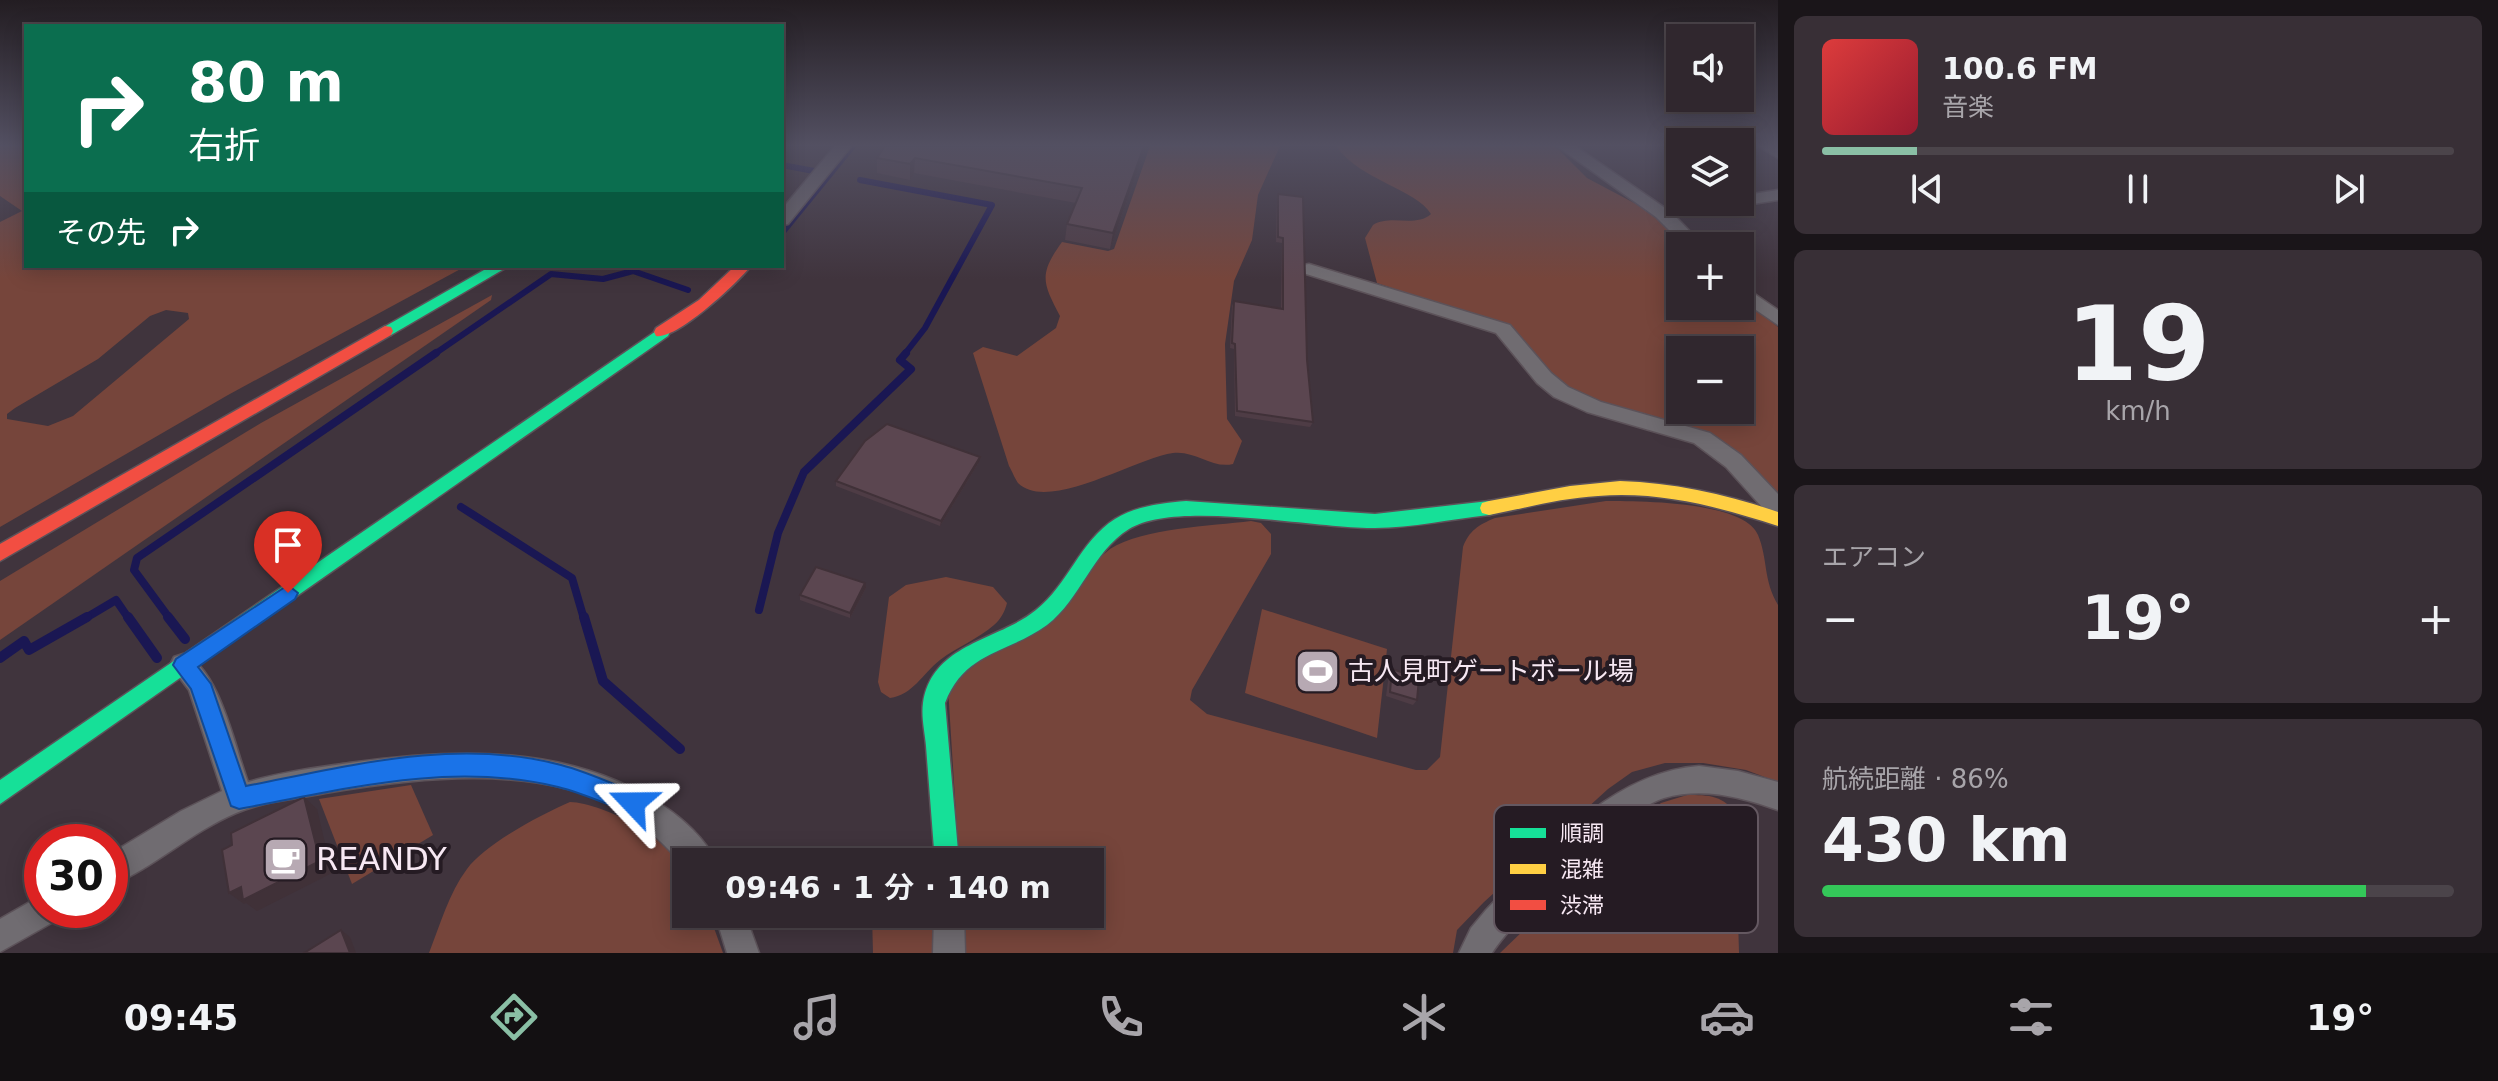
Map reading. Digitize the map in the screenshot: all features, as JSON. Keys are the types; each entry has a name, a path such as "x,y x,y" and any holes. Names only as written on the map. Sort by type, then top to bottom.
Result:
{"street":[{"path":"784,218 806,190"},
{"path":"1629,190 1662,213 1681,232"},
{"path":"1754,199 1778,195"},
{"path":"1662,213 1666,212"},
{"path":"0,553 245,409 498,268"},
{"path":"0,793 704,303 742,268"},
{"path":"1309,269 1503,329 1513,337 1538,372 1562,392 1587,403 1702,438 1754,481 1778,510"},
{"path":"1754,301 1778,319"},
{"path":"946,848 934,703 937,684 948,667 963,654 1008,637 1053,610 1069,593 1100,545 1132,518 1177,507 1377,521 1597,489 1633,488 1713,498 1778,519"},
{"path":"183,665 200,684 239,798"},
{"path":"128,861 239,798 395,769 452,764 508,766 561,776 611,792 655,814 691,848"},
{"path":"1622,805 1647,787 1676,779 1710,778 1778,796"},
{"path":"0,936 24,922"},
{"path":"1475,953 1477,944 1494,925"},
{"path":"735,928 743,953"},
{"path":"949,928 949,953"}],"shaded area":[{"path":"0,190 24,190 24,268 462,268 228,395 0,527 0,222 22,211 0,196","holes":["166,310 188,313 189,319 73,416 48,426 7,419 7,414 15,408 98,359 150,316"]},
{"path":"1134,190 1260,190 1252,240 1234,281 1225,344 1227,419 1242,441 1233,464 1218,464 1189,454 1173,453 1070,488 1050,492 1032,491 1018,483 1009,466 973,353 983,347 1017,356 1056,328 1060,316 1047,287 1046,271 1062,242 1108,251 1114,249"},
{"path":"1399,190 1611,190 1653,213 1672,232 1666,232 1666,320 1754,320 1754,308 1778,327 1778,500 1721,444 1566,389 1507,327 1377,283 1365,238 1373,225 1380,222 1425,218 1431,214 1424,205"},
{"path":"492,295 491,300 0,640 0,581 261,423"},
{"path":"1606,501 1689,505 1733,515 1749,524 1758,535 1770,587 1778,605 1778,782 1746,770 1703,763 1665,763 1632,772 1590,805 1494,805 1494,893 1457,930 1453,953 962,953 963,928 1104,928 1104,848 958,848 948,688 1110,549 1140,536 1159,532 1251,521 1261,523 1271,534 1271,554 1192,690 1190,700 1207,714 1416,770 1427,770 1440,757 1463,547 1479,526 1495,518"},
{"path":"946,577 993,587 1007,603 1004,612 994,625 940,660 905,693 890,698 881,692 878,682 889,597 906,585"},
{"name":"古人見町ゲートボール場","path":"1262,609 1387,649 1377,738 1245,693"},
{"path":"411,785 433,835 352,884 319,799"},
{"path":"1687,795 1709,796 1728,805 1658,805"},
{"path":"570,802 584,804 619,817 655,837 672,853 672,928 714,928 723,953 429,953 455,888 475,859 545,814"},
{"path":"872,928 936,928 935,953 873,953"},
{"path":"1521,933 1738,933 1739,953 1500,953"}],"building":[{"path":"1081,190 1128,190 1113,233 1067,224"},
{"path":"1278,194 1303,197 1307,360 1313,422 1237,411 1235,344 1232,343 1234,301 1283,309 1283,238 1278,237"},
{"path":"887,424 980,457 941,521 836,481 865,441"},
{"path":"816,567 865,583 850,613 800,595"},
{"path":"1392,669 1419,678 1417,700 1390,692"},
{"name":"REANDY","path":"304,797 320,861 243,900 241,887 229,893 222,850 232,845 231,833"},
{"path":"341,930 350,953 304,953"}],"waterway":[{"path":"784,231 817,190"},
{"path":"904,355 925,328 992,205 915,190"},
{"path":"433,355 551,274 603,279 633,271 688,290"},
{"path":"170,619 134,570 137,558 436,353"},
{"path":"759,610 778,533 804,472 911,369 900,360 906,353"},
{"path":"461,507 572,578 584,619"},
{"path":"84,619 116,600 129,619"},
{"path":"0,658 24,641 29,650 87,617"},
{"path":"128,617 157,658"},
{"path":"168,617 185,639"},
{"path":"584,617 603,681 680,749"}],"traffic: fast":[{"path":"385,331 498,268"},
{"path":"0,793 662,332"},
{"path":"946,848 934,703 942,682 966,656 1012,636 1045,615 1099,545 1120,525 1144,514 1186,508 1375,521 1489,508"}],"traffic: slow":[{"path":"1489,508 1583,490 1620,488 1689,494 1778,519"}],"traffic: jam":[{"path":"662,332 704,303 742,268"},
{"path":"0,553 385,331"}],"place":[{"name":"古人見町ゲートボール場","path":"1317,671"},
{"name":"REANDY","path":"285,859"}],"route":[{"path":"288,593 183,665 200,684 239,798 395,769 452,764 508,766 561,776 611,792 633,803"}]}
